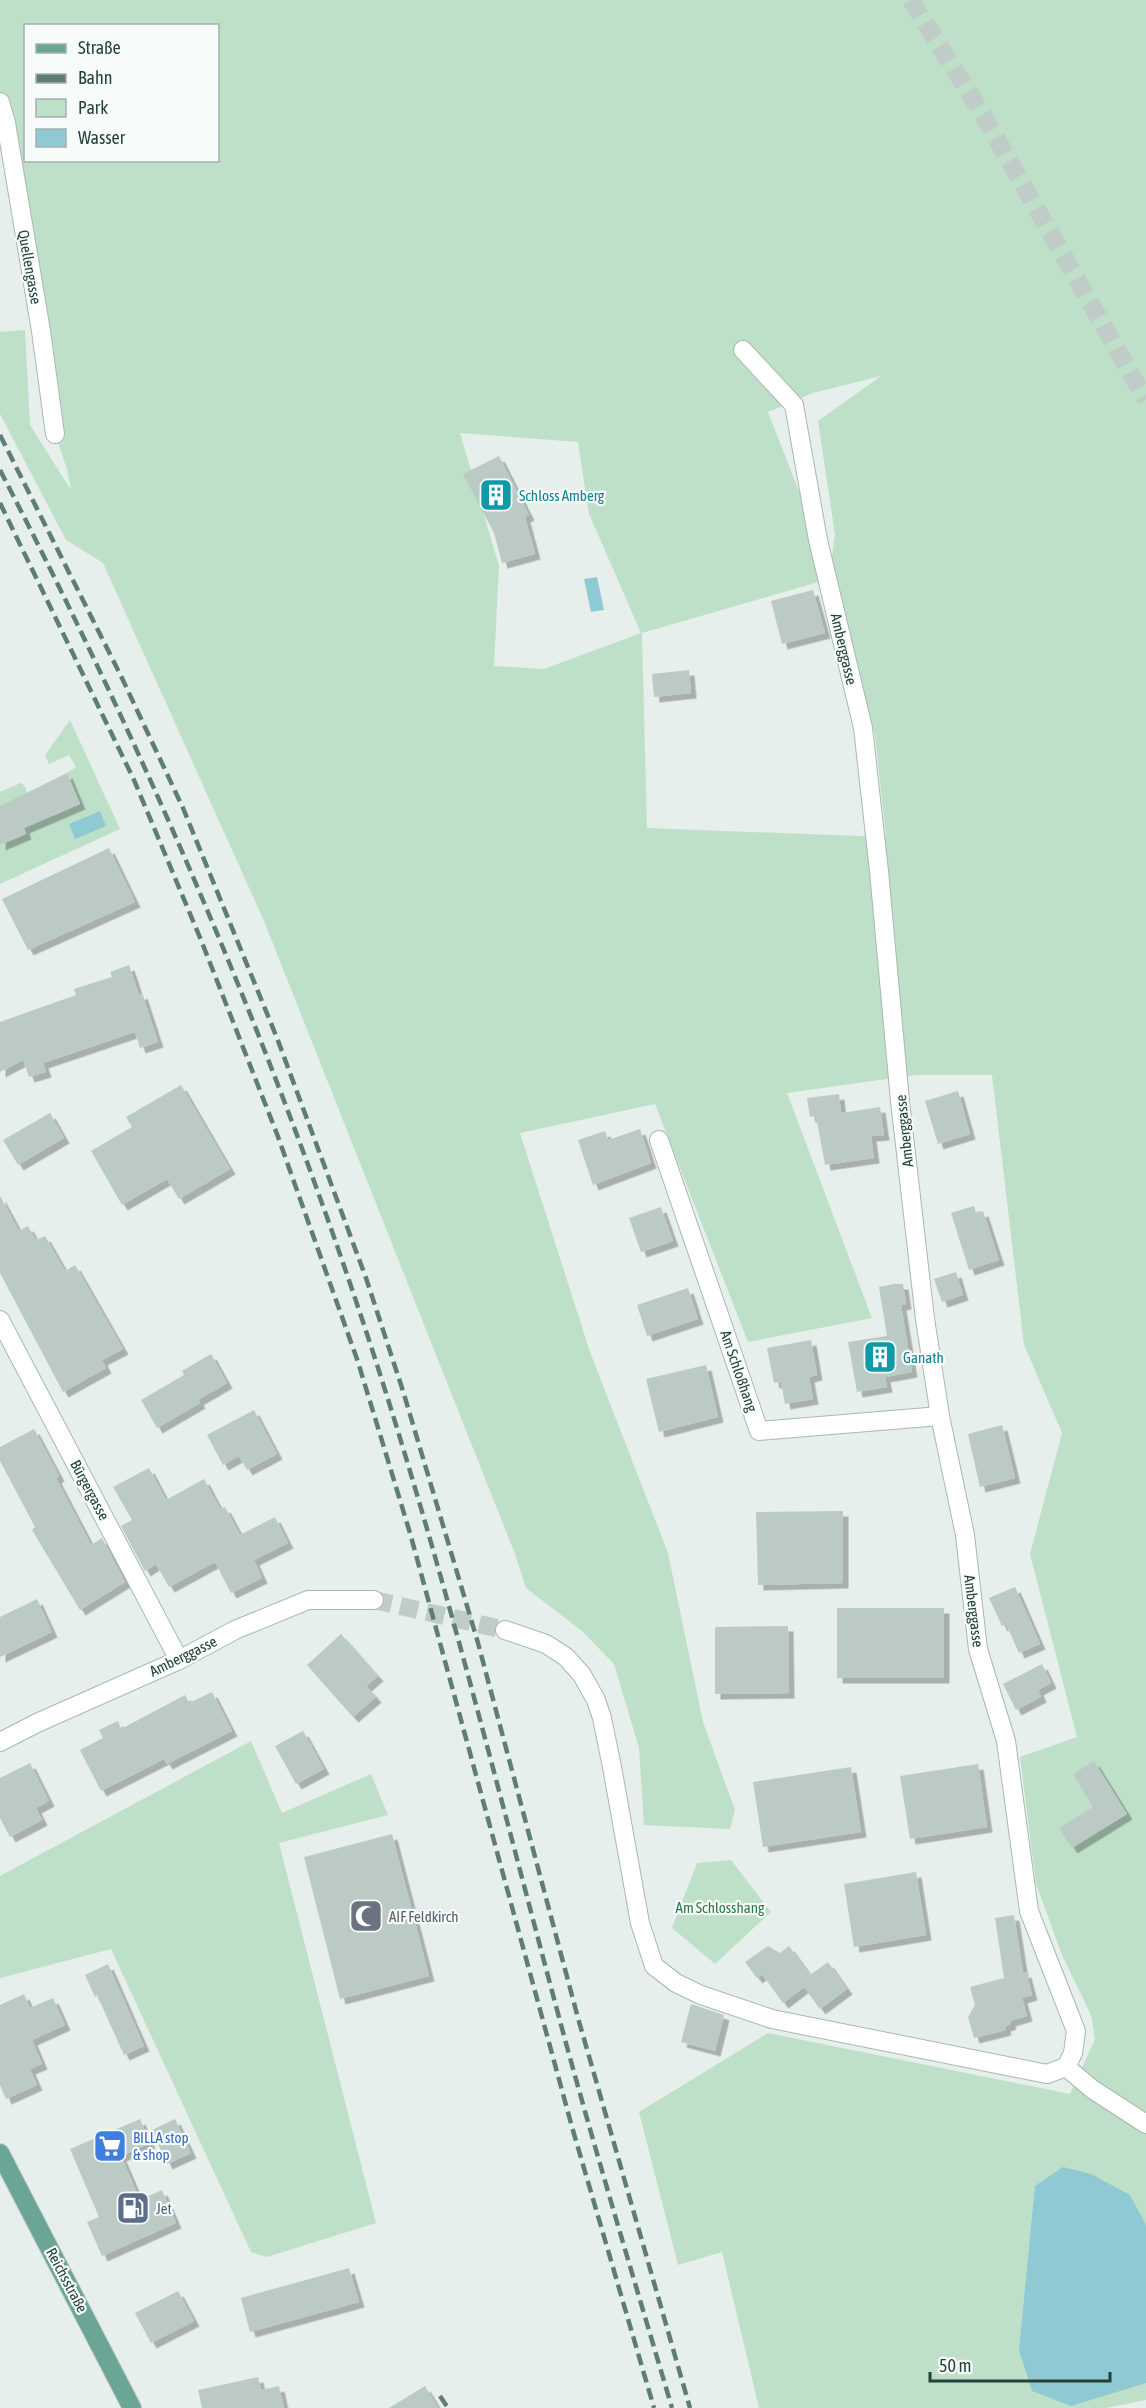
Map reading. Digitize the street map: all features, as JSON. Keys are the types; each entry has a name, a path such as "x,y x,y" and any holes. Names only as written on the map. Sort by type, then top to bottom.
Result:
{"main road":[{"name":"Reichsstraße","path":"0,2153 132,2408"}],"street":[{"name":"Quellengasse","path":"0,102 6,123 41,331 55,434"},
{"name":"Amberggasse","path":"743,350 794,405 818,540 863,728 879,871 900,1101 925,1319 940,1416 965,1535 978,1649 1006,1741 1029,1911 1076,2031 1073,2053 1066,2067"},
{"name":"Am Schloßhang","path":"659,1140 759,1431 940,1416"},
{"name":"Bürgergasse","path":"0,1320 179,1660"},
{"name":"Amberggasse","path":"0,1742 37,1723 179,1660 235,1630 308,1600 374,1600"},
{"path":"505,1630 546,1644 566,1657 582,1676 596,1700 612,1767 640,1923 654,1966 676,1983 701,1995 772,2019 1047,2074 1066,2067 1092,2089 1146,2124"}],"green space":[{"path":"0,0 1146,0 1146,2400 1106,2408 759,2408 722,2252 678,2265 639,2112 768,2033 1070,2094 1095,2039 1091,2015 1062,1955 1036,1884 1020,1757 1077,1737 1030,1554 1062,1433 1024,1345 992,1075 915,1075 787,1093 872,1318 748,1342 655,1104 520,1133 590,1352 668,1553 703,1722 735,1810 730,1829 644,1825 639,1748 614,1664 582,1631 526,1588 515,1554 264,921 103,563 66,540 0,414 0,332 25,330 30,425 71,490 67,469 55,434 0,102","holes":["881,376 818,421 835,535 829,577 818,540 768,412 813,393","460,433 578,442 589,514 641,633 544,669 494,666 499,566","829,579 875,736 886,837 647,828 642,633"]},
{"path":"70,720 120,829 0,884 0,845 26,833 12,801 0,806 0,792 20,783 24,785 31,802 43,796 52,816 80,804 67,773 76,767 69,755 49,764 45,755"},
{"path":"251,1741 282,1813 371,1774 388,1815 279,1843 376,2223 267,2257 251,2252 111,1949 0,1978 0,1876"},
{"name":"Am Schlosshang","path":"731,1860 771,1912 715,1964 672,1928 697,1863"}],"water":[{"path":"597,577 604,610 591,612 584,579"},
{"path":"100,811 106,826 75,839 69,824"},
{"path":"1063,2167 1091,2174 1130,2195 1146,2225 1146,2383 1071,2406 1032,2391 1019,2350 1035,2186"}],"building":[{"name":"Schloss Amberg","path":"499,456 529,515 525,517 535,554 502,563 494,533 463,474"},
{"path":"813,590 825,633 782,644 771,601"},
{"path":"689,670 691,693 654,697 652,674"},
{"path":"67,773 80,804 24,828 26,834 0,845 0,806"},
{"path":"109,848 135,902 28,950 2,899"},
{"path":"129,965 139,995 142,993 158,1042 140,1048 135,1032 43,1063 46,1072 29,1077 23,1060 0,1072 0,1022 76,995 74,989 112,977 110,972"},
{"path":"181,1085 230,1169 179,1199 167,1179 122,1205 91,1151 132,1127 126,1117"},
{"path":"958,1091 970,1134 938,1144 925,1101"},
{"path":"839,1094 841,1113 880,1107 884,1135 871,1136 874,1158 825,1165 816,1116 810,1117 807,1098"},
{"path":"50,1113 64,1138 18,1165 3,1140"},
{"path":"640,1129 651,1163 593,1185 578,1140 605,1131 608,1140"},
{"path":"0,1196 19,1231 28,1226 36,1240 45,1236 65,1271 75,1265 123,1349 102,1360 106,1368 63,1392 0,1273"},
{"path":"974,1206 976,1213 983,1211 999,1260 969,1270 951,1213"},
{"path":"661,1207 673,1241 641,1252 629,1218"},
{"path":"956,1272 963,1295 942,1302 934,1279"},
{"name":"Ganath","path":"903,1284 906,1304 901,1305 912,1372 885,1377 887,1387 857,1392 848,1342 887,1336 879,1287"},
{"path":"688,1288 698,1319 647,1336 637,1305"},
{"path":"811,1340 817,1375 809,1377 813,1399 785,1404 781,1382 774,1383 767,1348"},
{"path":"211,1354 227,1383 198,1400 200,1403 157,1428 141,1400 184,1375 182,1371"},
{"path":"706,1365 718,1417 659,1432 646,1379"},
{"path":"254,1410 277,1454 247,1470 239,1456 223,1465 207,1435"},
{"path":"1002,1425 1015,1478 980,1487 968,1434"},
{"path":"34,1429 59,1476 56,1478 91,1545 102,1538 125,1582 80,1610 32,1530 35,1527 0,1461 0,1447"},
{"path":"149,1468 166,1500 204,1479 220,1509 225,1507 240,1535 275,1517 288,1543 254,1560 262,1578 231,1593 215,1562 169,1587 156,1564 145,1571 121,1526 132,1520 113,1487"},
{"path":"843,1511 843,1583 758,1585 756,1512"},
{"path":"1015,1587 1040,1644 1019,1653 1006,1624 1002,1626 989,1598"},
{"path":"37,1599 52,1632 0,1657 0,1617"},
{"path":"837,1608 944,1608 944,1678 837,1678"},
{"path":"788,1626 789,1693 715,1694 715,1627"},
{"path":"341,1634 378,1676 366,1686 376,1697 353,1717 307,1665"},
{"path":"1042,1664 1051,1683 1038,1690 1041,1697 1016,1710 1003,1684"},
{"path":"212,1692 232,1731 167,1764 164,1759 101,1791 80,1750 103,1738 99,1730 118,1721 121,1729 185,1695 189,1703"},
{"path":"303,1731 324,1769 296,1784 275,1746"},
{"path":"1094,1761 1127,1814 1072,1848 1059,1828 1093,1807 1073,1774"},
{"path":"30,1763 49,1801 36,1808 42,1820 10,1837 0,1818 0,1778"},
{"path":"978,1764 987,1827 910,1839 900,1776"},
{"path":"851,1767 861,1832 763,1847 753,1782"},
{"name":"AIF Feldkirch","path":"392,1834 429,1976 340,1999 304,1857"},
{"path":"916,1872 926,1935 854,1947 844,1884"},
{"path":"1014,1915 1023,1973 1026,1972 1032,1995 1022,1998 1027,2016 1010,2021 1011,2024 1005,2026 1006,2030 974,2038 968,2017 975,2005 970,1987 1004,1978 995,1918"},
{"path":"768,1946 780,1953 789,1946 810,1975 828,1962 847,1989 820,2009 804,1987 783,2003 762,1974 757,1978 745,1962"},
{"path":"108,1964 144,2046 124,2055 97,1995 95,1997 85,1975"},
{"path":"24,1994 30,2008 53,1998 65,2025 32,2040 42,2064 30,2069 37,2085 6,2099 0,2085 0,2005"},
{"path":"691,2004 724,2015 715,2051 681,2042"},
{"name":"Jet","path":"140,2119 150,2143 121,2156 140,2200 162,2190 176,2223 102,2256 87,2222 99,2217 70,2149"},
{"path":"175,2119 191,2153 167,2164 152,2130"},
{"path":"349,2268 359,2302 250,2332 241,2298"},
{"path":"178,2291 194,2321 151,2343 135,2313"},
{"path":"258,2377 261,2390 279,2386 284,2408 202,2408 198,2390"},
{"path":"425,2386 438,2408 389,2408"}],"tunnel":[{"path":"911,0 983,115 1146,400"},
{"path":"374,1600 505,1630"}],"railway":[{"path":"0,435 121,676 183,808 277,1038 366,1278 403,1391 478,1643 578,2018 690,2408"},
{"path":"0,470 109,690 209,914 300,1142 341,1257 380,1374 429,1535 573,2070 672,2408"},
{"path":"0,503 134,780 201,940 277,1134 358,1362 410,1533 572,2127 654,2408"},
{"path":"440,2396 448,2408"}],"place":[{"name":"Schloss Amberg","path":"496,495"},
{"name":"Ganath","path":"880,1357"},
{"name":"AIF Feldkirch","path":"366,1916"},
{"name":"BILLA stop & shop","path":"110,2146"},
{"name":"Jet","path":"133,2208"}]}
